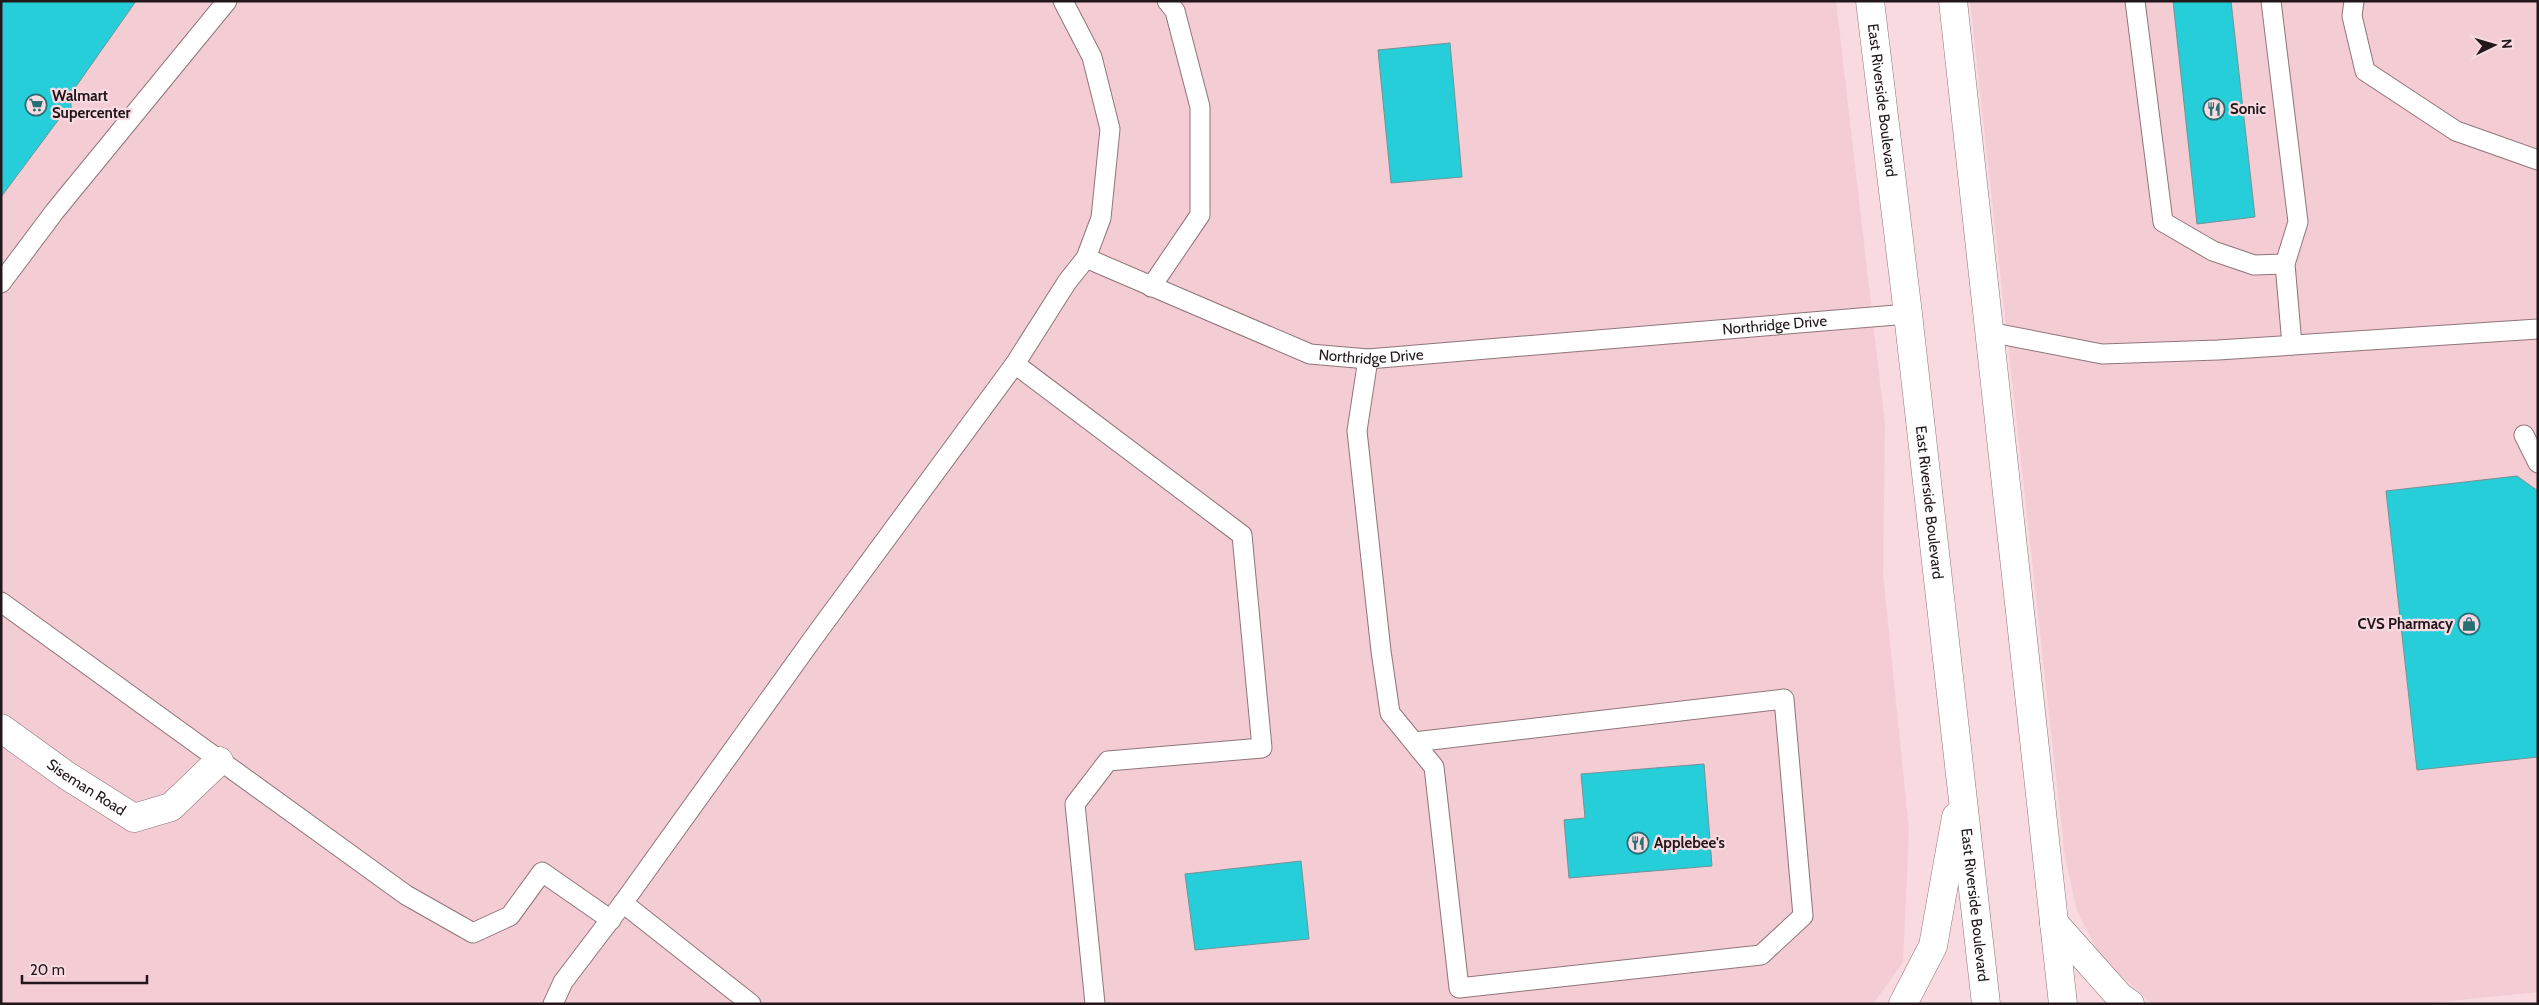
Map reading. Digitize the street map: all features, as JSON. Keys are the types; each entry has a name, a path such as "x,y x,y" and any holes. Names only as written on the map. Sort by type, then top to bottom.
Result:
{"main road":[{"name":"East Riverside Boulevard","path":"1870,1 1908,314 1986,1004"},
{"path":"1953,1 2063,1004"},
{"name":"Siseman Road","path":"1,728 66,775 134,818 171,807 219,761"},
{"path":"1903,1004 1933,946 1962,788"},
{"path":"2054,923 2120,997 2130,1004"}],"lane":[{"path":"1,283 61,204 227,1"},
{"path":"554,1004 562,982 611,920 814,637 1015,364 1067,282 1086,258 1101,218 1110,129 1092,57 1063,1"},
{"path":"1151,286 1200,216 1200,107 1175,10 1167,1"},
{"path":"2135,1 2163,222 2213,251 2254,265 2285,264"},
{"path":"2271,1 2298,222 2285,264 2292,345"},
{"path":"2354,1 2352,16 2365,71 2456,132 2538,160"},
{"name":"Northridge Drive","path":"1086,258 1310,354 1368,359 1908,314"},
{"path":"1989,332 2102,354 2292,345 2538,329"},
{"path":"1368,359 1357,431 1381,651 1390,713 1434,767 1459,988 1760,955 1803,916 1784,699 1414,742"},
{"path":"1015,364 1242,535 1262,748 1108,761 1075,804 1095,1004"},
{"path":"2524,435 2538,464"},
{"path":"1,602 406,895 473,933 510,916 542,872 611,920"},
{"path":"623,903 751,1004"}],"shaded area":[{"path":"1,1 1836,1 1885,425 1883,573 1909,830 1903,962 1873,1004 1,1004"},
{"path":"1970,1 2538,1 2538,992 2419,1004 2152,1004 2100,956 2077,911 2065,857"}],"building":[{"name":"Walmart Supercenter","path":"1,1 136,1 70,95 72,115 62,115 1,197"},
{"name":"Sonic","path":"2173,1 2231,1 2255,217 2197,224"},
{"path":"1450,43 1462,177 1391,183 1378,50"},
{"name":"CVS Pharmacy","path":"2517,476 2538,491 2538,757 2417,770 2386,491"},
{"name":"Applebee's","path":"1704,764 1712,866 1569,878 1564,820 1585,818 1581,774"},
{"path":"1301,861 1309,939 1195,950 1185,874"}],"place":[{"name":"Walmart Supercenter","path":"36,105"},
{"name":"Sonic","path":"2214,109"},
{"name":"CVS Pharmacy","path":"2469,624"},
{"name":"Applebee's","path":"1638,843"}]}
